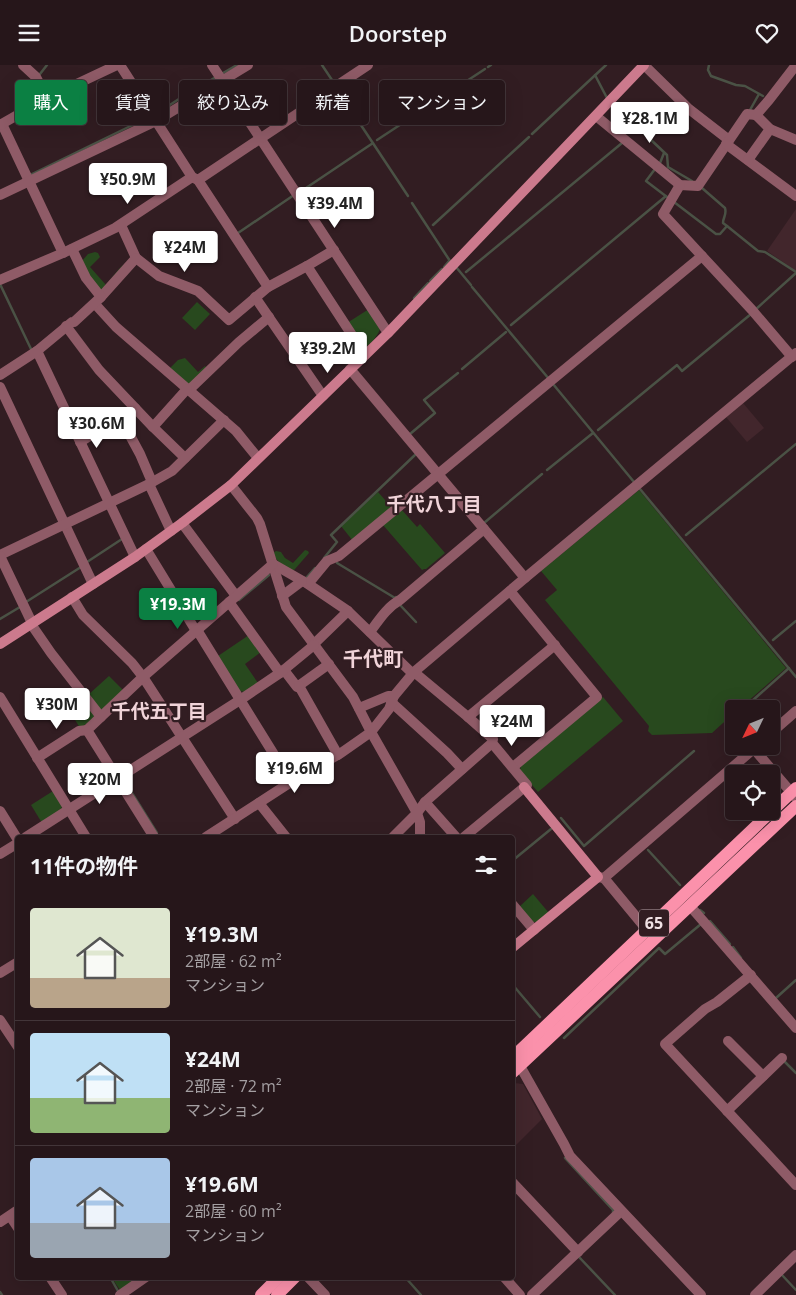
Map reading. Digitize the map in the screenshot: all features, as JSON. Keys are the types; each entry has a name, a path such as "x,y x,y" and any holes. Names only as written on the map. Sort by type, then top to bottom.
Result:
{"main road":[{"name":"65","path":"515,1061 647,930 794,793"},
{"name":"65","path":"515,1061 690,906 796,806"},
{"path":"261,1295 276,1280"},
{"path":"277,1295 292,1280"}],"street":[{"path":"23,65 38,80"},
{"path":"87,80 118,65 128,80"},
{"path":"212,65 222,80 248,65"},
{"path":"0,280 121,225 260,138 368,65"},
{"path":"0,644 135,557 231,485 388,333 644,65 689,109 748,160 795,193"},
{"path":"756,115 793,66"},
{"path":"596,115 680,185 698,186 747,114 756,115 770,129 796,140"},
{"path":"15,117 1,125 28,181 67,251 116,327 236,431 258,458"},
{"path":"0,195 147,125"},
{"path":"159,125 268,287"},
{"path":"251,125 388,333"},
{"path":"748,160 770,129"},
{"path":"211,835 291,782 338,755 371,733 389,709 393,699 414,673 525,578 794,355 664,214 680,185"},
{"path":"121,225 136,258 159,276 198,291 229,320 268,287 334,250"},
{"path":"282,595 305,582 327,561 339,556 702,256"},
{"path":"0,375 37,351 66,326 74,322 98,300 136,258"},
{"path":"307,266 365,355"},
{"path":"255,297 323,396"},
{"path":"153,427 188,390 239,342 269,317"},
{"path":"66,326 99,370 185,458"},
{"path":"37,351 135,557"},
{"path":"350,369 525,578"},
{"path":"0,387 93,584"},
{"path":"80,442 135,408"},
{"path":"120,417 140,454 150,483 171,531"},
{"path":"101,717 51,653 32,623 0,555 110,503 172,471 224,420"},
{"path":"231,485 257,518 266,539 286,607 354,697 371,733 417,813 420,823 420,835"},
{"path":"182,523 282,671 297,687 299,686 338,755"},
{"path":"370,632 395,603 407,595 484,529"},
{"path":"146,549 291,782"},
{"path":"273,564 305,582 348,611 414,673 493,739 492,743 527,785 466,835"},
{"path":"37,758 80,731 87,730 143,677 273,564"},
{"path":"510,591 597,697 513,767"},
{"path":"72,597 83,615 132,663 143,677 235,819"},
{"path":"29,835 182,738 282,671 314,644 348,611"},
{"path":"468,717 555,645"},
{"path":"299,686 329,664"},
{"path":"359,708 388,696 462,769"},
{"path":"0,697 85,835"},
{"path":"780,725 796,711"},
{"path":"87,730 153,835"},
{"path":"395,835 425,802 492,743"},
{"path":"515,946 601,878 746,755"},
{"path":"762,755 794,793"},
{"path":"524,787 647,930"},
{"path":"425,802 454,835"},
{"path":"259,803 284,835"},
{"path":"0,811 15,836"},
{"path":"0,854 15,843"},
{"path":"690,906 796,1028"},
{"path":"515,908 534,930"},
{"path":"0,973 15,964"},
{"path":"750,975 717,1002 705,1009 665,1044 796,1185"},
{"path":"0,1020 15,1042"},
{"path":"728,1041 763,1077"},
{"path":"727,1111 782,1058"},
{"path":"515,1064 570,1156 701,1295"},
{"path":"515,1185 578,1252"},
{"path":"532,1295 621,1211"},
{"path":"0,1222 14,1213"},
{"path":"755,1295 796,1255"},
{"path":"52,1280 62,1295"},
{"path":"120,1295 135,1291 144,1280"},
{"path":"311,1280 325,1295"},
{"path":"507,1280 520,1295"}],"shaded area":[{"path":"796,209 796,271 767,251"},
{"path":"743,403 764,428 747,442 726,417"},
{"path":"515,1083 523,1084 542,1119 515,1146"}],"green space":[{"path":"95,252 100,257 90,267 106,285 124,264 102,292 89,278 82,261 88,254"},
{"path":"197,302 210,314 195,330 182,318"},
{"path":"369,309 381,327 369,345 363,348 347,323"},
{"path":"185,358 198,372 205,366 208,369 191,387 169,369 178,360"},
{"path":"639,490 786,668 749,700 725,700 725,721 712,733 652,735 648,731 649,726 545,600 557,590 541,571"},
{"path":"378,492 392,508 353,541 341,526"},
{"path":"401,509 417,527 420,524 445,553 426,569 422,570 383,525"},
{"path":"305,550 309,553 293,571 279,562 273,553 276,551 281,552 285,558 293,563"},
{"path":"249,635 261,652 245,664 258,683 245,692 239,691 218,656"},
{"path":"109,676 124,691 104,709 100,709 88,695"},
{"path":"603,697 623,721 538,792 520,771 521,765"},
{"path":"87,704 94,714 94,719 80,728 72,715"},
{"path":"53,791 62,806 61,811 42,823 31,805"},
{"path":"533,894 549,913 537,922 532,922 519,907"},
{"path":"113,1280 137,1280 120,1290"}],"waterway":[{"path":"40,74 47,65"},
{"path":"223,73 237,65"},
{"path":"322,65 332,80"},
{"path":"532,134 606,65"},
{"path":"709,65 708,70 711,76 736,85 745,86 763,96"},
{"path":"377,140 485,69"},
{"path":"595,75 607,98"},
{"path":"169,105 216,77"},
{"path":"750,110 759,94"},
{"path":"614,103 667,155 668,167 692,181"},
{"path":"30,175 133,125"},
{"path":"361,125 408,196"},
{"path":"433,225 529,137"},
{"path":"300,192 373,143"},
{"path":"466,272 622,143"},
{"path":"660,163 664,153"},
{"path":"655,169 646,181 667,197"},
{"path":"702,188 725,208 726,212 723,223 758,251 765,252 796,272"},
{"path":"238,233 294,195"},
{"path":"511,325 666,196"},
{"path":"674,202 716,234 720,234 727,226"},
{"path":"412,203 450,261"},
{"path":"444,267 449,261"},
{"path":"456,267 471,285"},
{"path":"430,281 442,269"},
{"path":"755,310 796,273"},
{"path":"414,298 428,283"},
{"path":"0,284 31,349"},
{"path":"472,287 549,379"},
{"path":"598,430 677,365 682,371 751,314"},
{"path":"462,369 506,332"},
{"path":"410,434 435,413 424,400 458,373"},
{"path":"553,384 634,482"},
{"path":"547,470 593,433"},
{"path":"686,535 796,444"},
{"path":"324,558 337,542 331,535 416,454"},
{"path":"484,523 542,474"},
{"path":"640,489 796,677"},
{"path":"87,562 122,539"},
{"path":"337,563 396,597"},
{"path":"26,602 81,567"},
{"path":"306,578 315,568"},
{"path":"239,600 269,575"},
{"path":"400,605 416,622"},
{"path":"0,619 20,607"},
{"path":"773,640 796,621"},
{"path":"753,700 789,668"},
{"path":"561,818 584,846 694,751"},
{"path":"127,785 157,833"},
{"path":"515,859 551,829"},
{"path":"648,850 680,885"},
{"path":"700,910 704,913"},
{"path":"710,921 730,944"},
{"path":"564,1038 659,948 665,954 701,924"},
{"path":"733,947 741,958"},
{"path":"776,998 796,980"},
{"path":"515,988 540,1017"},
{"path":"784,1061 796,1073"},
{"path":"565,1158 613,1210 613,1214"},
{"path":"579,1257 615,1295"},
{"path":"782,1275 796,1290"},
{"path":"112,1280 118,1291"},
{"path":"408,1280 421,1295"}],"district":[{"name":"千代八丁目","path":"434,504"},
{"name":"千代町","path":"373,658"},
{"name":"千代五丁目","path":"159,711"}]}
